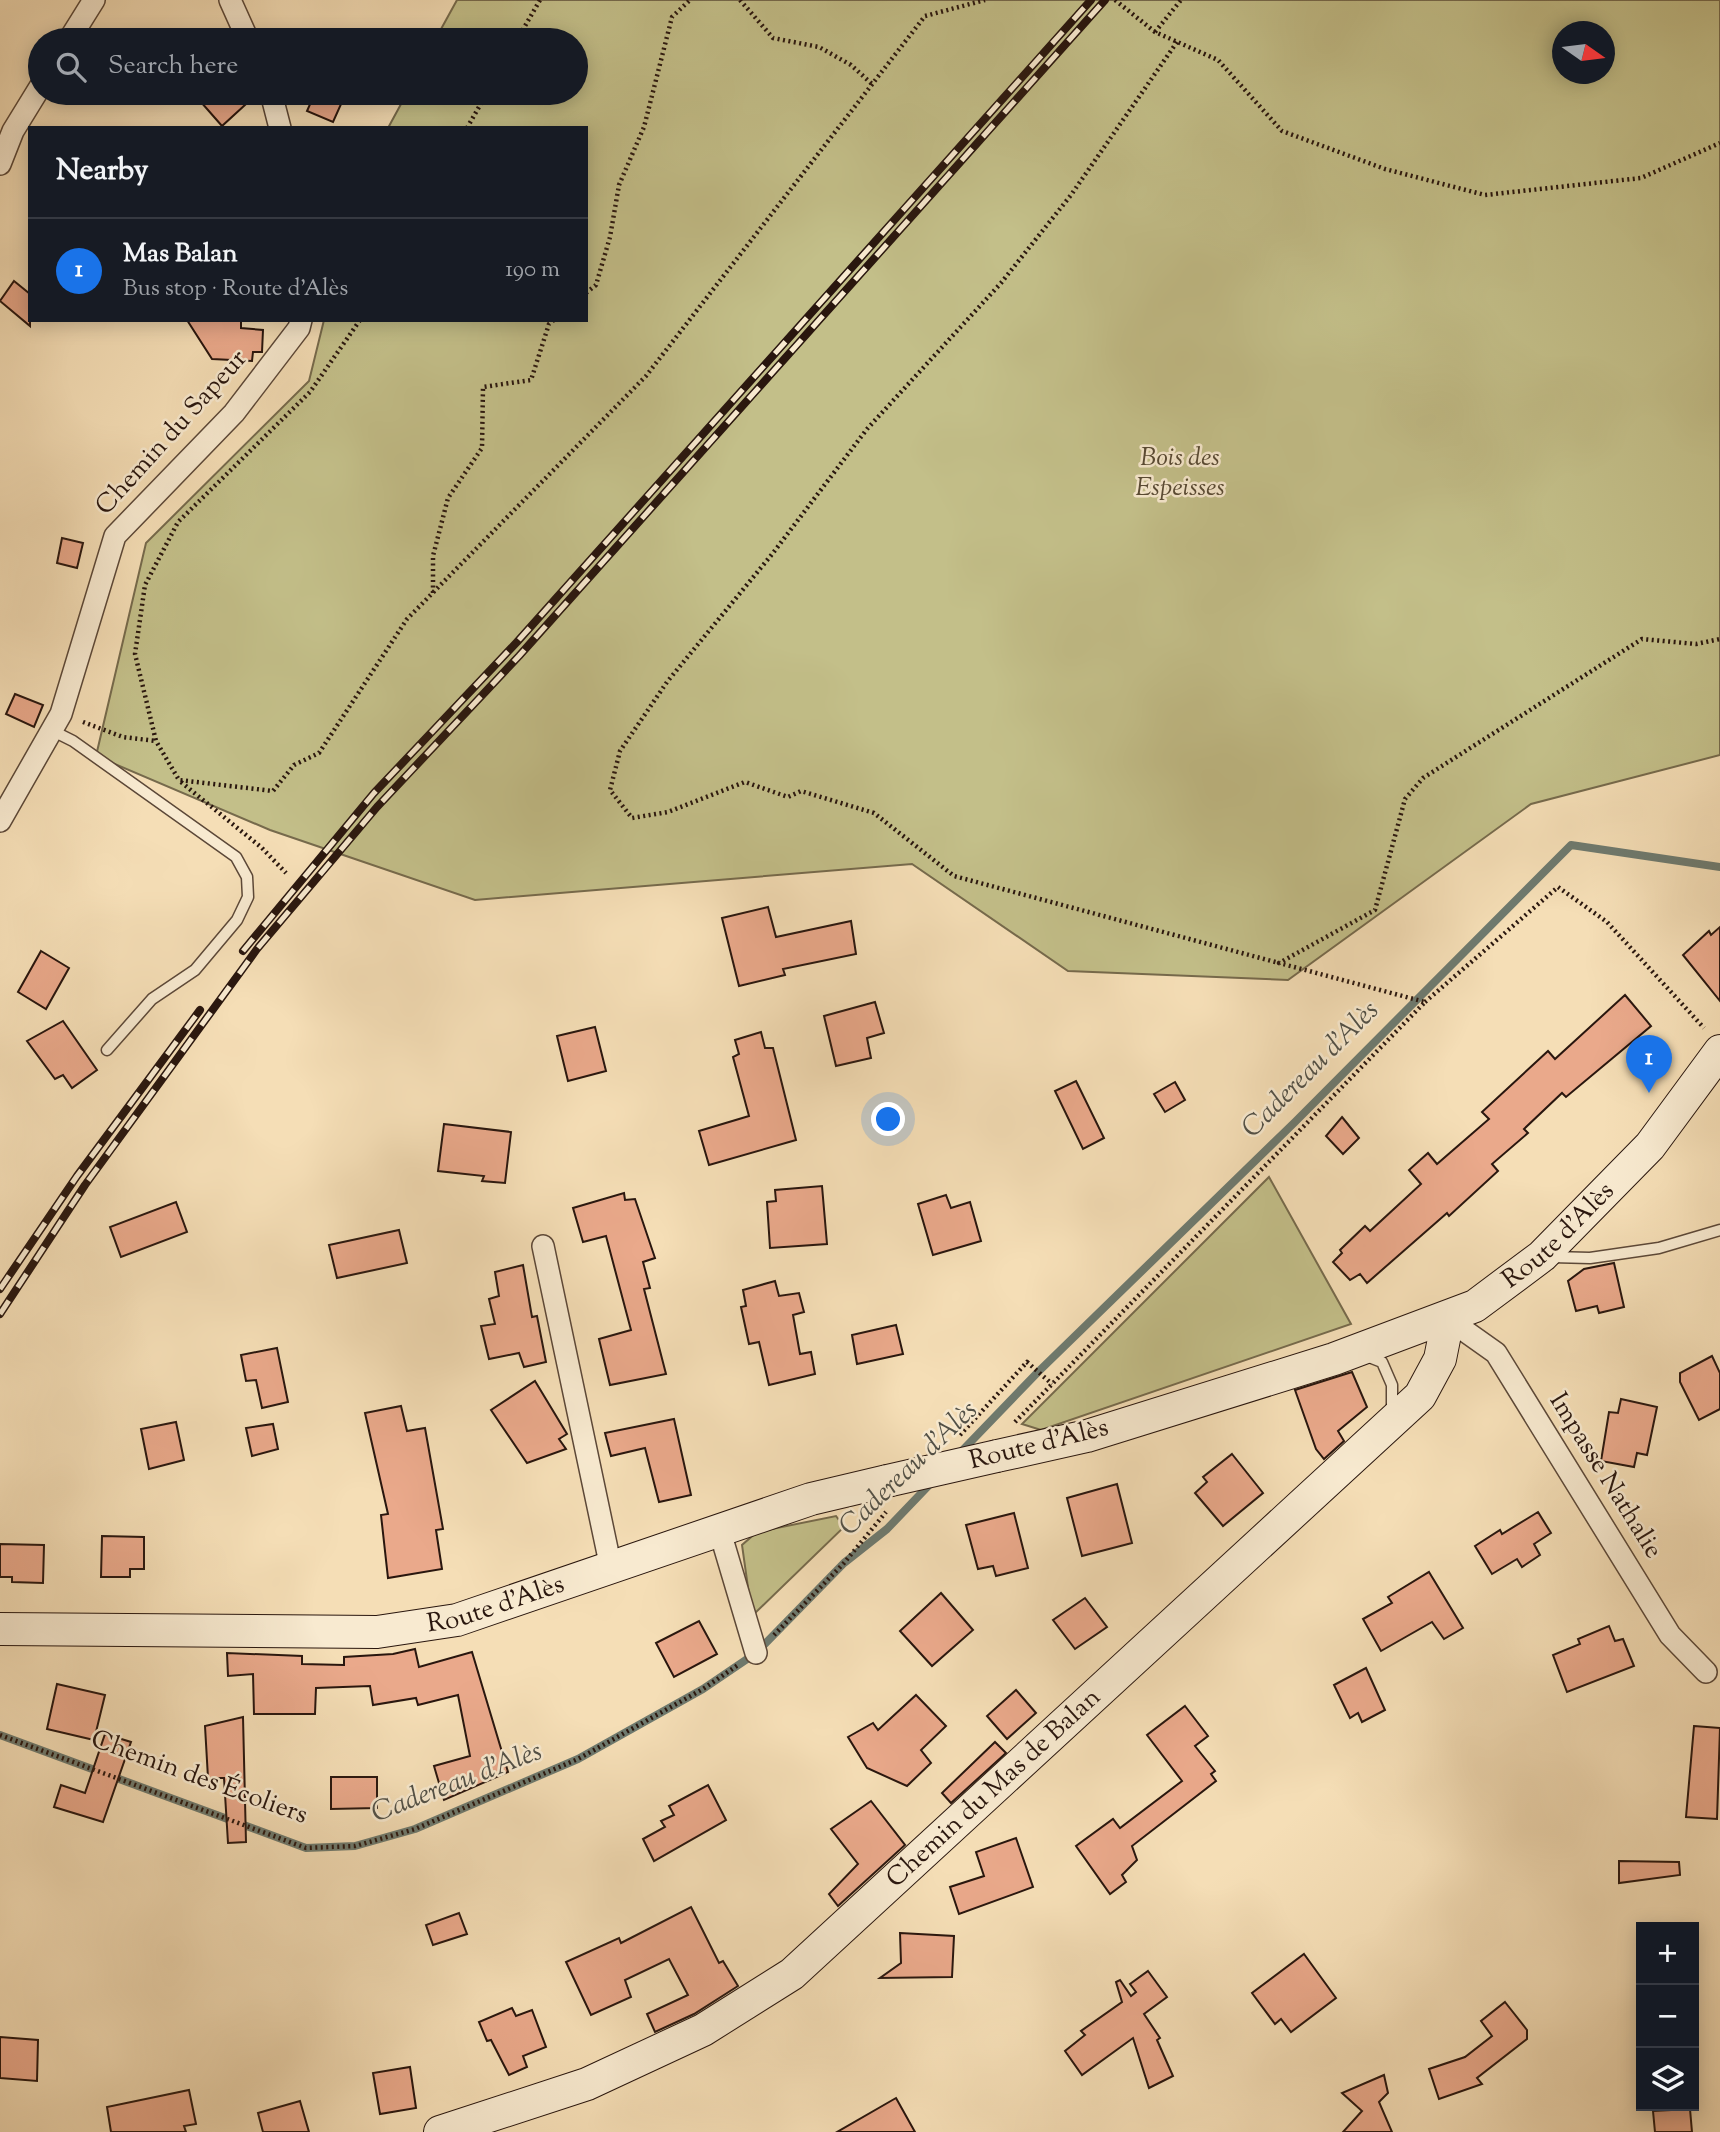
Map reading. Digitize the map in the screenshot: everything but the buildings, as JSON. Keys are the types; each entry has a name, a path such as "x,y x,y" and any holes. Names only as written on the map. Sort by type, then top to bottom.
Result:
{"main road":[{"name":"Route d'Alès","path":"0,1629 377,1632 457,1620 811,1499 888,1494 994,1457 1087,1436 1355,1352 1448,1319 1475,1306 1542,1256 1650,1146 1715,1043"},
{"name":"Chemin du Mas de Balan","path":"440,2132 587,2084 703,2030 792,1974 1420,1396 1440,1359 1448,1319"}],"street":[{"path":"76,28 94,0"},
{"path":"230,0 243,28"},
{"path":"0,164 13,131 29,105"},
{"path":"274,105 279,126"},
{"name":"Chemin du Sapeur","path":"0,821 56,722 116,536 234,413 299,328 300,322"},
{"path":"543,1246 611,1568"},
{"name":"Impasse Nathalie","path":"1448,1319 1496,1353 1670,1635 1706,1672"},
{"path":"720,1532 757,1653"}],"lane":[{"path":"56,722 73,741 236,857 247,877 248,897 237,920 218,947 195,971 152,999 107,1050"},
{"path":"1542,1256 1590,1258 1648,1250 1720,1230"},
{"path":"1355,1352 1382,1362 1392,1385 1392,1421"}],"path":[{"path":"524,28 540,0"},
{"path":"588,291 596,285 610,237 619,185 645,127 672,17 690,0"},
{"path":"740,0 773,38 819,47 851,65 872,84"},
{"path":"179,780 273,791 294,765 319,754 407,619 646,376 925,16 985,0"},
{"path":"1115,0 1155,32 1218,60 1282,131 1385,169 1485,195 1641,178 1720,143"},
{"path":"1155,32 1181,0"},
{"path":"1177,42 1071,195 1001,283 867,429 773,553 667,682 620,751 610,790 632,818 668,812 745,782 788,797 801,791 874,813 954,876 1425,1002"},
{"path":"468,126 479,105"},
{"path":"286,873 262,848 179,780 156,741 135,654 145,585 178,522 310,392 359,322"},
{"path":"433,594 433,556 448,498 482,448 483,387 531,380 552,322"},
{"path":"1279,963 1375,910 1405,799 1423,778 1642,639 1696,644 1720,639"},
{"path":"56,722 123,737 156,741"},
{"path":"994,1457 1016,1420 1425,1002 1558,887 1607,922 1715,1043"},
{"path":"960,1434 1027,1362 1052,1384"},
{"name":"Chemin des Écoliers","path":"0,1735 306,1847 355,1846 415,1829 578,1759 703,1689 757,1653 844,1563 888,1494"}],"green space":[{"name":"Bois des Espeisses","path":"457,0 1720,0 1720,755 1531,804 1288,980 1068,971 912,864 475,900 270,830 96,756 146,543 309,381 324,322 588,322 588,126 389,126 400,105 588,105 588,28 442,28"},
{"path":"1269,1177 1351,1324 1041,1430 1022,1424"},
{"path":"836,1516 844,1527 752,1616 742,1545 757,1532"}],"waterway":[{"name":"Cadereau d'Alès","path":"958,1455 1038,1372 1295,1122 1571,845 1720,867"},
{"name":"Cadereau d'Alès","path":"0,1735 306,1848 355,1846 415,1829 578,1759 703,1689 756,1653 844,1563 887,1529 932,1482"}],"railway":[{"path":"243,951 374,793 517,642 1091,0"},
{"path":"0,1314 85,1185 257,949 377,807 519,656 1105,0"},
{"path":"0,1289 77,1176 200,1010"}],"place":[{"name":"Mas Balan","path":"1649,1093"}]}
